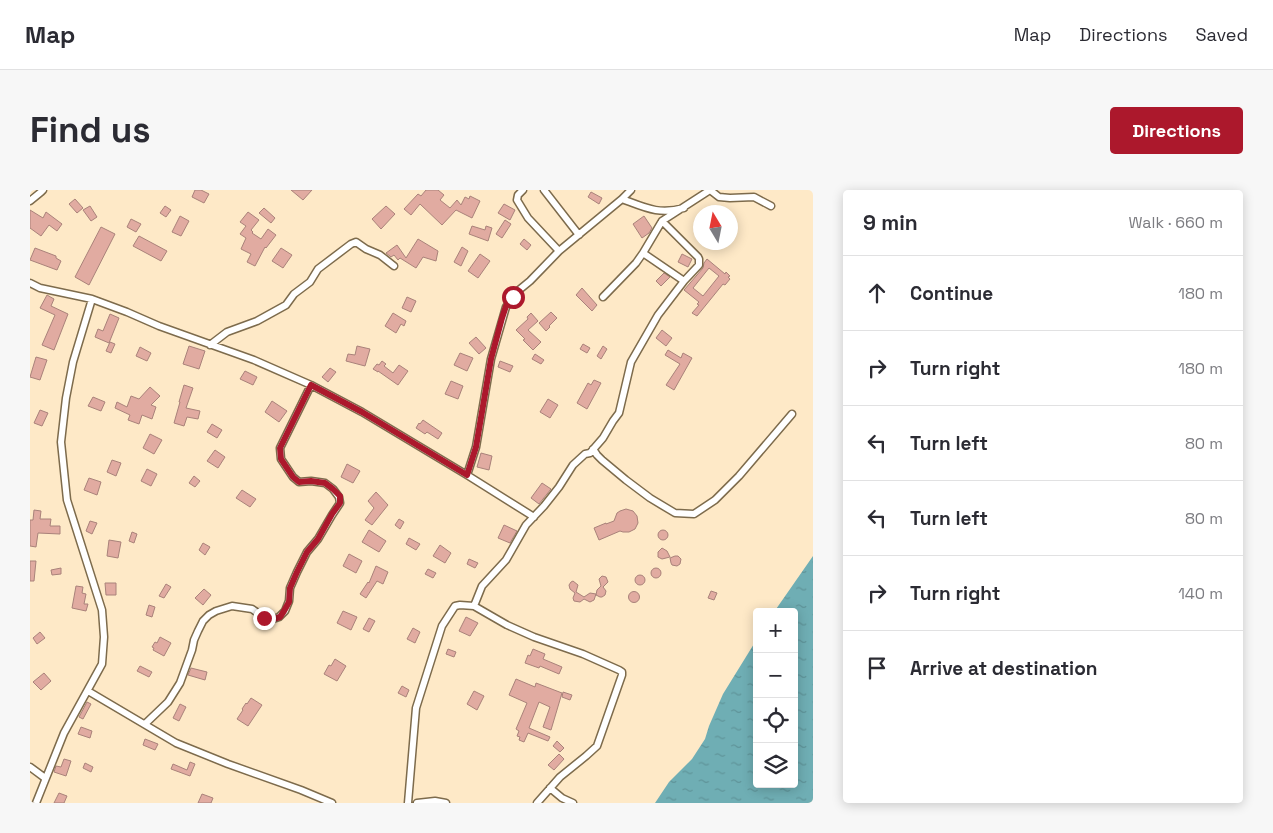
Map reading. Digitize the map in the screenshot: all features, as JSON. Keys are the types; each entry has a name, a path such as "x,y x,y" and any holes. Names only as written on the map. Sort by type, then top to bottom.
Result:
{"street":[{"path":"30,201 42,190"},
{"path":"523,190 517,197 521,207 528,218 559,251"},
{"path":"544,190 579,235"},
{"path":"467,475 476,447 491,359 506,306 519,290 559,251 631,190"},
{"path":"603,297 636,263 662,221 710,190 719,196 730,198 754,197 771,206"},
{"path":"622,199 661,212 684,208"},
{"path":"474,606 482,586 506,560 526,525 559,487 573,465 585,454 590,453 603,438 619,413 631,362 658,316 684,281 699,265 700,259 662,221"},
{"path":"210,345 227,332 257,321 286,305 294,294 310,282 318,269 351,244 356,242 380,255 394,266"},
{"path":"643,253 684,281"},
{"path":"30,283 40,288 92,299 159,326 254,360 311,385 362,412 534,517"},
{"path":"36,803 64,733 102,664 104,637 102,610 67,500 61,442 66,398 73,362 92,299"},
{"path":"145,724 168,702 180,683 198,631 203,621 210,615 232,606 252,610 264,618 273,619 280,617 289,602 290,588 307,552 318,539 340,503 340,496 325,483 299,482 293,477 281,459 280,448 311,385"},
{"path":"593,449 602,460 650,498 675,513 694,514 715,500 739,476 792,414"},
{"path":"408,803 416,708 442,626 455,606 460,604 474,606 506,625 591,657 622,672 597,746 560,777 537,803"},
{"path":"88,691 176,742 228,764 332,803"},
{"path":"30,767 45,778"},
{"path":"550,788 562,798 573,803"},
{"path":"417,803 435,801 446,803"}],"water":[{"path":"813,556 813,803 655,803 669,782 692,759 705,739 723,694 753,645 753,788 798,788 798,608 777,608"}],"building":[{"path":"195,190 201,190 209,194 204,203 192,197"},
{"path":"291,190 312,190 303,200"},
{"path":"426,190 438,190 444,195 440,200 450,208 457,200 461,205 465,197 469,199 470,196 480,201 472,218 456,210 442,225 420,204 411,215 404,209 418,194 421,196"},
{"path":"591,192 602,198 599,204 588,197"},
{"path":"75,199 83,208 77,213 69,204"},
{"path":"504,204 515,210 510,220 498,213"},
{"path":"90,206 97,217 91,221 83,210"},
{"path":"165,206 171,210 166,217 160,213"},
{"path":"386,206 395,214 381,229 372,219"},
{"path":"264,208 275,218 271,223 259,213"},
{"path":"30,210 43,218 46,212 62,224 57,231 49,225 41,236 30,228"},
{"path":"248,212 259,220 251,230 252,233 261,239 268,229 276,235 265,247 255,266 247,262 251,254 241,249 246,238 240,234 246,226 240,222"},
{"path":"180,216 189,221 181,236 172,232"},
{"path":"644,216 652,228 642,238 633,224"},
{"path":"131,219 141,224 136,232 127,227"},
{"path":"505,220 511,224 502,238 496,234"},
{"path":"472,226 485,230 486,226 492,228 488,241 469,234"},
{"path":"101,227 115,234 89,285 75,277"},
{"path":"139,236 167,251 161,261 133,246"},
{"path":"418,239 438,251 436,261 423,257 416,268 400,258 398,260 394,255 391,257 386,253 397,245 406,258"},
{"path":"524,239 531,245 527,250 520,244"},
{"path":"462,247 468,251 461,266 454,262"},
{"path":"35,248 56,256 61,261 57,270 30,260"},
{"path":"281,248 292,255 283,268 272,261"},
{"path":"480,254 490,261 478,278 468,271"},
{"path":"682,254 692,259 688,267 678,262"},
{"path":"707,259 725,274 726,272 730,279 725,285 723,284 697,316 692,313 699,305 697,304 699,302 684,290 703,268","holes":["709,268 719,276 703,296 693,288"]},
{"path":"664,273 670,277 661,286 656,281"},
{"path":"582,288 597,305 592,311 576,295"},
{"path":"47,295 54,299 51,306 68,314 54,350 42,345 55,315 40,308"},
{"path":"407,297 416,301 411,312 402,308"},
{"path":"551,312 557,318 546,331 539,323"},
{"path":"393,313 406,321 404,326 401,324 396,333 385,326"},
{"path":"531,313 538,321 528,330 541,342 533,350 516,330 528,319 527,317"},
{"path":"110,314 119,318 109,343 95,337 98,329 103,331"},
{"path":"662,330 672,338 666,346 656,338"},
{"path":"476,337 486,348 479,354 469,343"},
{"path":"110,342 115,344 111,353 106,351"},
{"path":"583,344 590,348 587,353 580,349"},
{"path":"189,346 205,351 199,369 183,364"},
{"path":"357,346 370,349 365,366 346,361 348,354 355,355"},
{"path":"603,346 607,349 601,359 597,356"},
{"path":"140,347 151,353 147,361 136,356"},
{"path":"668,350 681,358 683,353 692,358 674,390 666,385 680,364 665,355"},
{"path":"460,353 473,358 467,371 454,365"},
{"path":"535,354 544,360 541,364 532,359"},
{"path":"36,357 47,360 40,380 30,377"},
{"path":"382,361 386,364 384,366 393,373 399,365 408,371 398,385 373,369"},
{"path":"500,361 513,366 510,372 498,367"},
{"path":"330,368 336,372 328,382 322,377"},
{"path":"245,371 257,377 253,385 240,379"},
{"path":"594,380 601,383 587,409 577,403 588,383 591,385"},
{"path":"451,381 463,386 458,399 445,394"},
{"path":"184,385 193,388 186,408 200,411 198,419 187,417 184,426 174,423"},
{"path":"150,387 160,396 151,405 156,407 152,419 142,415 139,424 128,420 130,415 115,408 117,402 127,407 131,396 139,399"},
{"path":"93,397 105,402 101,411 88,406"},
{"path":"548,399 558,405 550,418 540,412"},
{"path":"272,401 287,411 279,422 265,412"},
{"path":"40,410 48,413 42,426 34,423"},
{"path":"423,420 442,433 438,439 416,428"},
{"path":"212,424 222,430 217,438 207,432"},
{"path":"150,434 162,440 154,454 143,448"},
{"path":"215,450 225,457 218,468 207,461"},
{"path":"481,453 492,456 489,470 477,467"},
{"path":"112,460 121,463 116,476 107,472"},
{"path":"347,464 360,471 353,483 341,477"},
{"path":"147,469 157,474 151,486 141,481"},
{"path":"194,476 200,481 195,487 189,483"},
{"path":"89,478 101,482 97,495 84,490"},
{"path":"542,483 551,489 539,504 531,498"},
{"path":"242,490 256,499 250,507 236,498"},
{"path":"376,492 388,505 372,525 365,520 374,508 368,501"},
{"path":"626,509 633,511 637,516 638,523 635,529 629,532 620,531 599,540 594,528 614,521 617,513"},
{"path":"34,510 41,511 40,519 51,519 50,526 60,526 60,534 38,533 36,547 30,546 30,520 33,520"},
{"path":"399,519 404,522 400,529 395,525"},
{"path":"90,521 97,523 92,534 86,531"},
{"path":"504,525 517,531 510,543 498,538"},
{"path":"369,530 386,541 379,552 362,542"},
{"path":"661,530 665,530 668,535 667,539 661,540 658,537 658,533"},
{"path":"132,532 137,534 134,543 129,541"},
{"path":"409,538 420,544 416,550 406,544"},
{"path":"109,540 121,542 118,558 107,556"},
{"path":"203,543 210,547 205,555 199,550"},
{"path":"440,545 451,553 445,563 433,556"},
{"path":"662,548 667,551 670,557 662,559 658,557 658,552"},
{"path":"349,554 362,561 356,573 343,566"},
{"path":"675,556 681,559 680,564 677,566 672,565 670,558"},
{"path":"469,559 478,563 475,568 467,564"},
{"path":"30,561 36,561 34,581 30,581"},
{"path":"376,566 388,572 383,584 377,581 366,598 360,594 369,583"},
{"path":"61,568 61,574 52,575 51,570"},
{"path":"656,568 661,573 656,578 651,573"},
{"path":"428,569 436,573 433,578 425,574"},
{"path":"640,575 645,580 640,585 635,580"},
{"path":"602,576 606,577 608,582 603,587 606,591 605,595 600,597 596,595 597,590 601,586 599,579"},
{"path":"573,581 578,585 576,592 584,597 590,593 596,594 594,600 590,602 584,599 580,602 574,601 575,593 570,589 569,585"},
{"path":"105,583 116,583 116,595 106,595"},
{"path":"166,584 171,587 164,598 159,596"},
{"path":"76,586 83,587 82,593 86,594 84,604 88,604 86,611 72,608"},
{"path":"204,589 211,595 203,605 195,598"},
{"path":"711,591 717,593 714,600 708,598"},
{"path":"632,592 636,592 639,597 638,601 632,602 629,599 629,595"},
{"path":"149,605 155,607 152,617 146,615"},
{"path":"343,611 357,617 351,630 337,623"},
{"path":"466,617 478,623 470,636 459,631"},
{"path":"369,618 375,621 369,632 363,629"},
{"path":"413,628 420,632 415,643 407,639"},
{"path":"40,632 45,638 37,644 33,638"},
{"path":"160,637 171,643 164,656 153,650 154,648 152,647"},
{"path":"448,649 456,652 454,657 446,654"},
{"path":"533,649 545,654 543,659 562,667 559,674 540,666 539,668 525,663"},
{"path":"335,659 346,666 337,681 324,674"},
{"path":"140,666 152,672 149,677 137,671"},
{"path":"191,668 207,672 205,680 188,675"},
{"path":"44,673 51,681 41,690 33,682"},
{"path":"516,679 535,687 536,683 562,693 551,730 543,727 550,707 539,702 529,728 550,737 548,741 528,733 524,742 519,740 520,737 517,736 519,731 516,729 527,703 509,695"},
{"path":"402,686 409,690 406,697 398,693"},
{"path":"474,691 484,696 477,710 467,704"},
{"path":"563,692 572,695 570,700 562,697"},
{"path":"251,698 262,705 248,726 237,719"},
{"path":"87,702 91,704 83,719 79,717"},
{"path":"180,704 186,707 179,721 173,718"},
{"path":"81,727 92,731 90,738 78,734"},
{"path":"145,739 158,744 155,750 143,745"},
{"path":"557,741 564,748 560,752 553,746"},
{"path":"559,754 564,759 554,770 548,765"},
{"path":"64,759 71,761 66,776 54,772 56,766 61,767"},
{"path":"190,762 195,764 190,776 171,769 173,764 187,770"},
{"path":"85,763 93,767 91,772 83,768"},
{"path":"59,793 67,796 64,803 54,803"},
{"path":"202,794 213,798 211,803 198,803"}],"route":[{"path":"264,618 273,619 280,617 284,611 289,602 290,588 307,552 318,539 340,503 340,496 325,483 299,482 293,477 281,459 280,448 311,385 362,412 467,475 476,447 491,359 506,306 513,297"}]}
